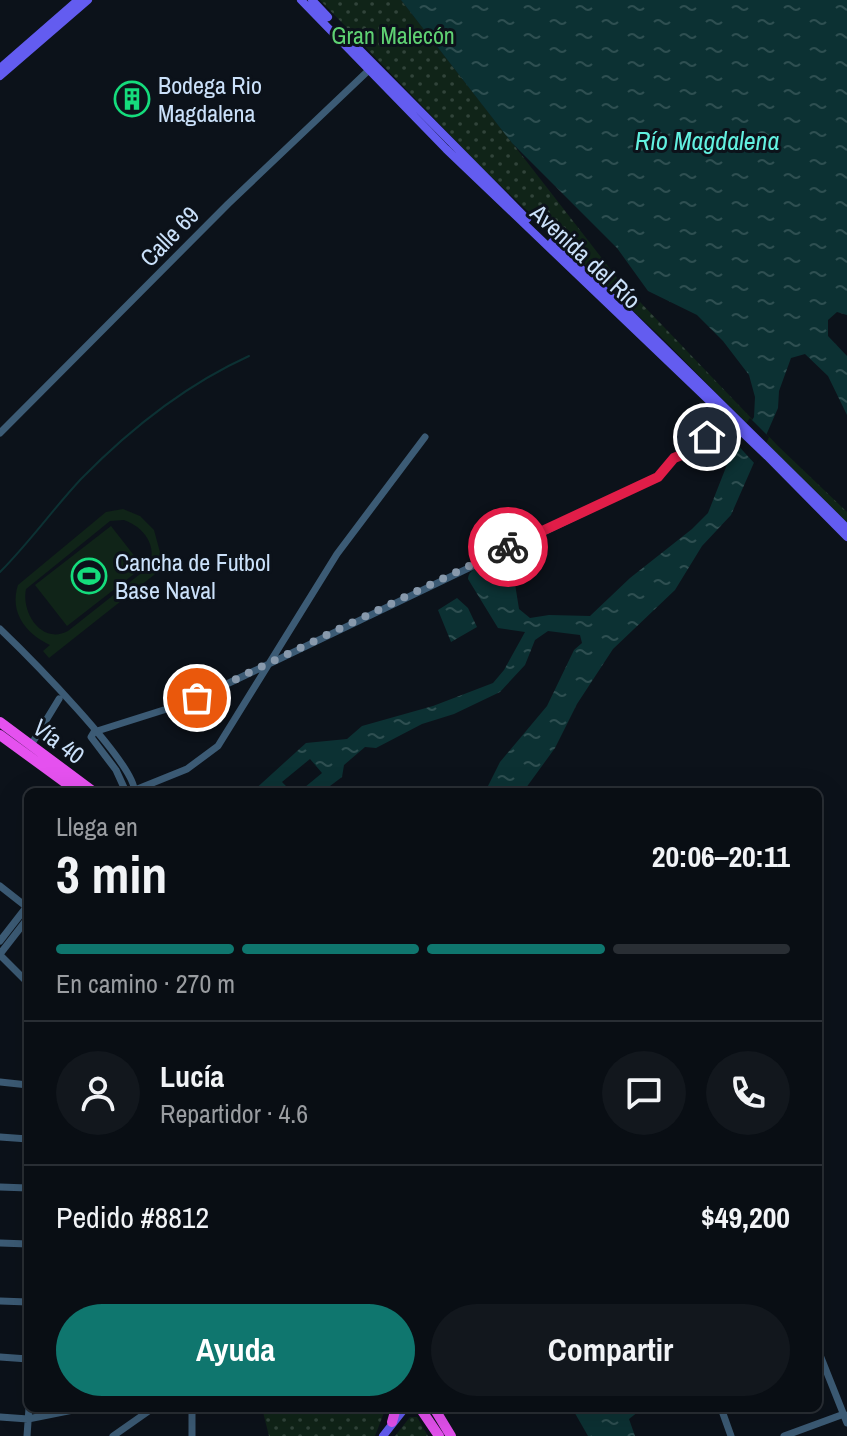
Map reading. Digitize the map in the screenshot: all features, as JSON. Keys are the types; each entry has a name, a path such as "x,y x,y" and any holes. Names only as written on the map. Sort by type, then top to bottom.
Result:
{"highway":[{"name":"Vía 40","path":"0,722 89,788"},
{"name":"Vía 40","path":"0,735 73,788"},
{"path":"392,1422 395,1412"},
{"path":"423,1412 439,1436"},
{"path":"436,1412 451,1436"}],"main road":[{"path":"0,68 78,0"},
{"path":"0,76 88,0"},
{"name":"Avenida del Río","path":"301,0 492,195 741,427"},
{"name":"Avenida del Río","path":"312,0 455,150 847,528"},
{"name":"Avenida del Río","path":"769,454 847,537"},
{"path":"383,1436 401,1412"}],"street":[{"name":"Calle 69","path":"0,433 228,204 370,69"},
{"path":"142,788 187,769 218,746 337,554 425,437"},
{"path":"124,788 116,770 91,737 94,732 189,702 658,477 674,458 701,447 707,437"},
{"path":"0,629 57,684 94,732 126,766 134,788"},
{"path":"31,745 59,699"},
{"path":"0,886 24,904"},
{"path":"0,941 24,912"},
{"path":"24,923 0,954 24,979"},
{"path":"0,1082 24,1085"},
{"path":"0,1137 24,1139"},
{"path":"0,1187 24,1188"},
{"path":"0,1243 24,1244"},
{"path":"0,1301 24,1302"},
{"path":"0,1357 24,1359"},
{"path":"784,1436 846,1419 822,1364"},
{"path":"27,1436 29,1412"},
{"path":"0,1417 28,1419 63,1412"},
{"path":"113,1436 147,1412"},
{"path":"192,1412 192,1436"},
{"path":"722,1412 731,1436"}],"green space":[{"name":"Gran Malecón","path":"320,0 401,0 618,279 778,446 847,512 847,525 661,337 483,169"},
{"path":"123,509 140,516 154,530 164,567 49,658 43,651 50,645 27,628 18,613 18,585 106,512","holes":["110,521 131,523 143,532 150,545 149,567 68,631 50,634 35,624 27,608 26,589"]},
{"name":"Cancha de Futbol Base Naval","path":"111,526 143,567 67,626 35,585"},
{"path":"263,1412 384,1412 375,1436 269,1436"},
{"path":"410,1417 417,1417 428,1436 395,1436"}],"water":[{"name":"Río Magdalena","path":"401,0 847,0 847,315 837,312 828,320 828,336 847,356 847,415 828,376 805,354 791,358 779,391 778,408 731,515 702,546 675,590 613,649 577,704 555,748 526,788 487,788 500,762 547,706 574,650 582,643 580,635 548,631 535,640 525,665 500,692 454,714 422,724 376,748 365,747 344,765 342,777 327,788 256,788 306,743 347,739 362,726 433,706 493,683 504,670 525,632 498,628 468,579 477,568 492,565 491,571 502,572 507,564 512,565 519,609 530,618 590,616 708,513 730,457 754,417 755,397 749,375 723,341 697,315 648,291 617,248 512,143"},
{"path":"457,598 468,608 477,627 451,642 438,610"},
{"path":"574,1412 638,1412 629,1419 635,1436 588,1436"}],"pier":[{"path":"750,418 769,437 756,465 734,441"},
{"path":"310,759 322,773 304,788 286,788 282,782"}],"waterway":[{"path":"0,572 81,479 119,443 181,394 249,356"}],"way so far":[{"path":"197,698 508,547"}],"place":[{"name":"Bodega Rio Magdalena","path":"132,99"},
{"name":"Cancha de Futbol Base Naval","path":"89,576"}],"route":[{"path":"508,547 658,477 674,458 701,447 707,437"}]}
